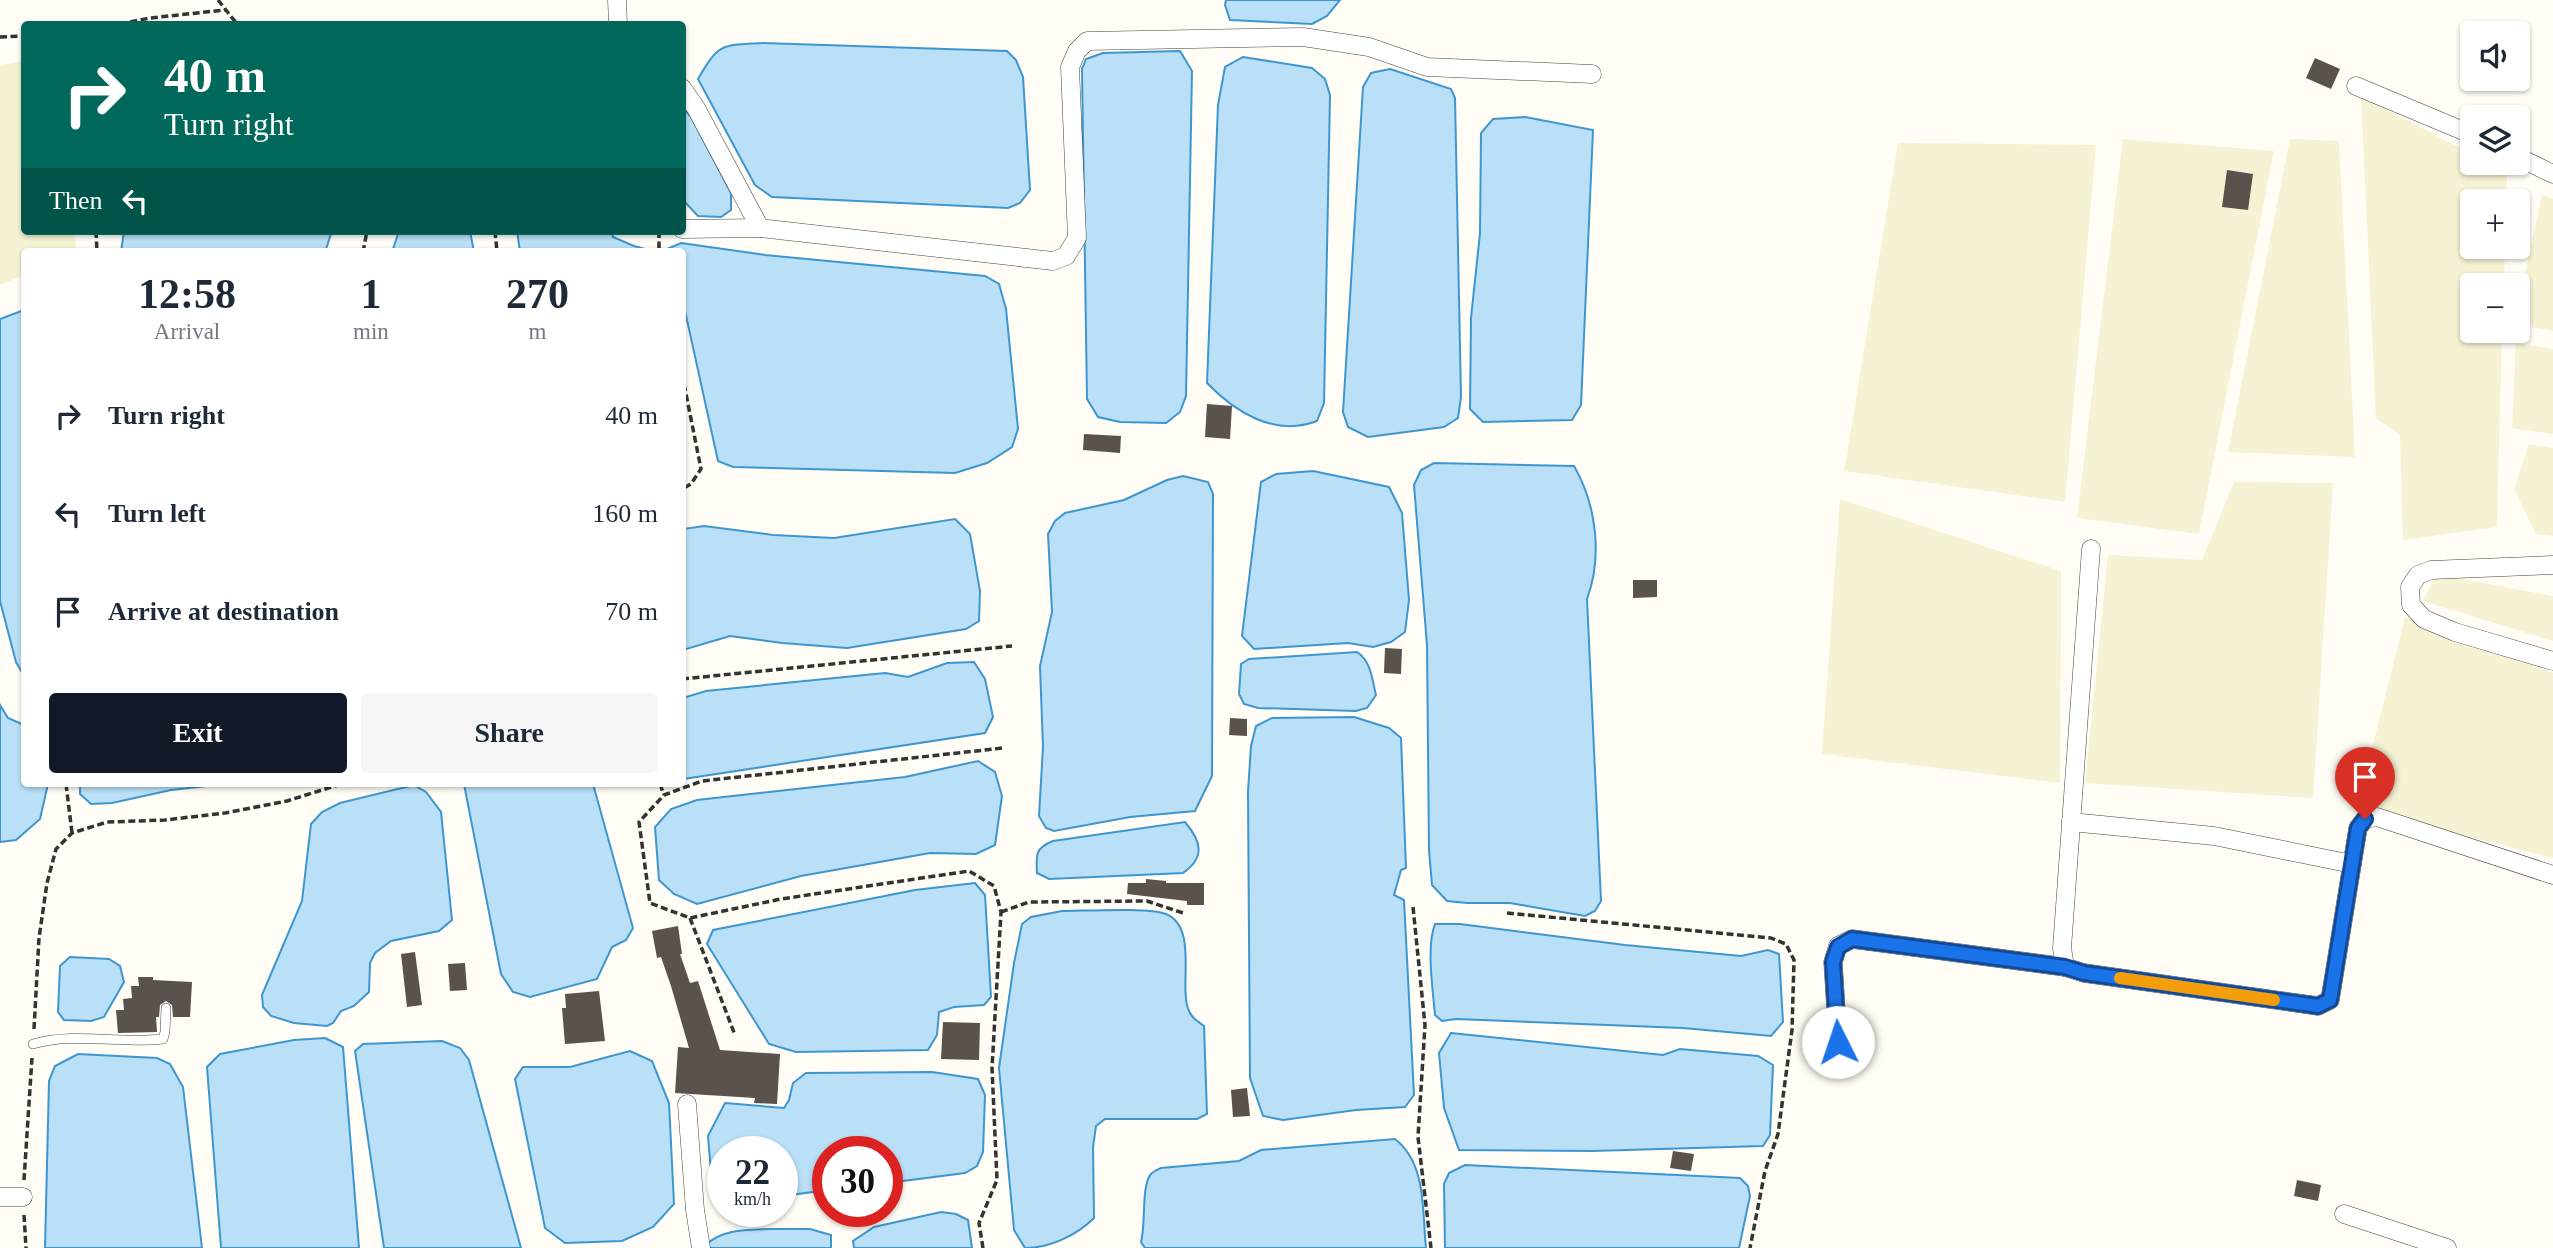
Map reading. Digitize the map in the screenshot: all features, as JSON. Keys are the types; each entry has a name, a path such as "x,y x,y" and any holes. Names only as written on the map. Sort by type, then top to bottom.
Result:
{"street":[{"path":"617,0 618,21"},
{"path":"686,229 760,228 1053,261 1066,256 1077,238 1070,67 1077,51 1087,41 1303,37 1369,47 1427,66 1592,74"},
{"path":"2356,86 2460,130"},
{"path":"686,94 760,228"},
{"path":"2530,163 2553,174"},
{"path":"2065,967 2062,948 2091,549"},
{"path":"2553,565 2431,570 2418,575 2410,587 2411,605 2424,619 2455,632 2553,661"},
{"path":"1838,1042 1833,962 1838,947 1852,939 2065,967 2084,973 2318,1006 2330,1000 2358,828 2365,819 2377,817 2553,875"},
{"path":"2071,822 2214,836 2352,864"},
{"path":"687,1104 695,1210 701,1248"},
{"path":"0,1197 23,1197"},
{"path":"2344,1214 2447,1248"}],"lane":[{"path":"33,1044 53,1038 138,1042 163,1040 166,1008"}],"path":[{"path":"218,0 234,21"},
{"path":"135,21 225,10"},
{"path":"0,37 21,36"},
{"path":"686,394 701,469 686,487"},
{"path":"686,679 1012,646"},
{"path":"686,787 702,781 1003,748"},
{"path":"66,787 72,833"},
{"path":"26,1248 23,1197 38,938 56,849 72,833 107,822 165,820 225,813 287,801 331,787"},
{"path":"661,787 664,795"},
{"path":"686,787 664,795 639,822 650,903 691,918 780,899 969,871 994,886 1001,912 992,1068 997,1180 979,1223 983,1248"},
{"path":"1001,912 1029,902 1147,901 1186,914"},
{"path":"1413,907 1425,1024 1418,1137 1431,1248"},
{"path":"1507,913 1770,938 1786,944 1794,960 1792,1030 1778,1134 1765,1171 1750,1248"},
{"path":"691,918 735,1035"}],"shaded area":[{"path":"21,62 21,235 75,235 76,248 21,248 21,276 0,285 0,65"},
{"path":"2361,96 2460,148 2460,175 2507,175 2506,189 2460,189 2460,259 2505,259 2504,273 2460,273 2460,343 2502,343 2497,527 2403,540 2400,435 2376,418"},
{"path":"2123,139 2274,151 2199,534 2077,518"},
{"path":"2290,139 2339,141 2355,457 2228,452"},
{"path":"1898,143 2096,145 2065,502 1844,471"},
{"path":"2542,194 2553,199 2553,331 2530,327 2530,273 2525,273"},
{"path":"2516,343 2553,349 2553,434 2512,428"},
{"path":"2529,444 2553,448 2553,536 2536,534 2514,489"},
{"path":"2234,482 2333,483 2313,798 2085,783 2108,555 2202,560"},
{"path":"1840,499 2061,571 2060,783 1822,754"},
{"path":"2436,574 2553,596 2553,641 2423,601"},
{"path":"2405,617 2553,673 2553,858 2357,808"}],"water":[{"path":"1226,0 1340,0 1327,16 1312,24 1230,20"},
{"path":"763,43 1007,51 1016,60 1023,77 1030,190 1020,203 1008,208 772,197 755,185 698,79 711,58 723,48"},
{"path":"1180,51 1192,71 1186,396 1180,412 1166,423 1120,422 1098,417 1087,399 1082,69 1086,59 1103,53"},
{"path":"1243,57 1312,68 1325,79 1330,95 1324,403 1317,421 1301,425 1271,424 1257,419 1231,404 1207,383 1218,105 1225,67"},
{"path":"1390,69 1451,89 1455,98 1461,397 1458,418 1444,427 1368,437 1348,427 1343,412 1363,87 1371,73"},
{"path":"686,111 731,193 731,210 721,217 698,216 686,203"},
{"path":"1525,117 1593,130 1581,405 1572,420 1483,422 1470,409 1471,318 1480,233 1481,133 1493,119"},
{"path":"123,235 331,235 326,248 122,248"},
{"path":"398,235 471,235 473,248 393,248"},
{"path":"518,235 613,235 641,248 519,248"},
{"path":"681,243 765,255 985,276 999,284 1006,309 1018,429 1012,447 987,463 955,473 733,467 718,461 686,316 686,248 669,248"},
{"path":"21,311 21,671 16,662 0,601 0,319"},
{"path":"1434,463 1574,466 1588,497 1596,548 1587,599 1601,901 1595,911 1585,916 1510,903 1447,901 1432,885 1429,850 1427,645 1414,485 1421,470"},
{"path":"1313,471 1389,487 1402,513 1409,600 1405,632 1391,642 1373,647 1348,643 1254,649 1242,636 1261,482 1276,474"},
{"path":"1183,476 1208,482 1213,494 1212,776 1195,811 1130,817 1054,831 1046,828 1039,816 1043,747 1040,666 1052,612 1048,534 1055,521 1065,513 1124,500 1167,480"},
{"path":"955,519 970,534 980,591 979,621 966,629 847,648 730,636 686,649 686,529 704,526 773,535 834,538"},
{"path":"1357,652 1368,665 1376,695 1367,708 1356,711 1258,708 1244,704 1239,694 1241,664 1249,659"},
{"path":"974,662 985,679 993,717 985,733 686,779 686,697 706,691 885,673 908,677 947,663"},
{"path":"0,705 8,718 21,724 21,787 47,787 40,819 16,840 0,842"},
{"path":"1354,717 1389,728 1401,738 1406,868 1401,870 1394,895 1404,900 1414,1095 1405,1107 1356,1110 1283,1120 1263,1116 1250,1078 1248,792 1251,746 1256,726 1272,718"},
{"path":"978,761 995,772 1002,796 995,845 976,854 930,853 801,876 697,904 674,894 659,880 655,827 671,809 697,800 905,777"},
{"path":"80,787 198,787 112,803 91,804 80,794"},
{"path":"406,787 417,787 426,792 441,812 452,920 439,931 391,941 375,953 370,963 369,992 354,1006 341,1011 333,1023 327,1026 294,1023 271,1016 263,1007 262,995 302,901 311,824 322,812 340,803"},
{"path":"465,787 594,787 633,928 626,940 612,947 597,979 530,997 513,992 501,974"},
{"path":"1185,822 1195,836 1199,849 1195,861 1183,873 1049,879 1037,873 1040,849 1053,841"},
{"path":"975,883 985,895 991,997 984,1005 954,1007 939,1012 937,1035 928,1050 796,1052 769,1044 707,944 713,930 915,890"},
{"path":"1062,911 1158,912 1176,921 1185,945 1186,1001 1193,1018 1204,1026 1207,1114 1197,1119 1105,1119 1096,1126 1093,1147 1094,1218 1080,1230 1062,1239 1044,1246 1025,1248 1014,1230 999,1068 1022,924 1031,917"},
{"path":"1435,924 1460,924 1625,945 1741,956 1768,950 1779,954 1783,1022 1771,1036 1683,1028 1456,1019 1442,1021 1435,1015 1432,981 1431,944"},
{"path":"70,957 109,959 120,966 124,982 104,1017 91,1021 64,1020 58,1012 60,966"},
{"path":"1451,1033 1663,1055 1680,1049 1758,1056 1773,1065 1770,1135 1763,1146 1592,1151 1459,1150 1444,1108 1439,1053"},
{"path":"325,1038 343,1047 359,1248 221,1248 207,1067 220,1054 294,1040"},
{"path":"442,1041 460,1048 469,1060 521,1248 384,1248 355,1051 363,1044"},
{"path":"630,1051 652,1061 669,1103 674,1204 653,1227 622,1241 565,1243 545,1228 515,1079 523,1067 570,1067"},
{"path":"78,1054 157,1058 170,1064 183,1087 202,1248 45,1248 49,1081 55,1066"},
{"path":"932,1072 978,1079 985,1095 983,1152 977,1166 965,1173 903,1181 903,1136 812,1136 812,1192 798,1194 798,1136 708,1136 725,1103 784,1108 793,1083 806,1073"},
{"path":"1395,1139 1413,1161 1418,1175 1426,1248 1145,1248 1141,1242 1148,1179 1161,1168 1239,1161 1261,1150"},
{"path":"1465,1165 1740,1178 1748,1186 1750,1196 1739,1248 1445,1248 1444,1184 1449,1173"},
{"path":"941,1212 956,1214 968,1220 972,1248 854,1248 853,1241 874,1227 903,1227 903,1221"},
{"path":"810,1229 831,1235 831,1248 706,1248 712,1240 727,1233"}],"building":[{"path":"2315,58 2340,69 2331,89 2306,78"},
{"path":"2227,170 2253,174 2248,210 2222,207"},
{"path":"1207,404 1232,406 1230,439 1205,437"},
{"path":"1084,434 1121,436 1120,453 1083,450"},
{"path":"1633,580 1657,580 1657,597 1633,598"},
{"path":"1385,648 1402,649 1401,674 1384,673"},
{"path":"1230,718 1247,719 1247,736 1229,735"},
{"path":"1146,879 1166,883 1204,883 1204,905 1187,905 1187,901 1127,894 1128,883 1146,883"},
{"path":"678,926 680,954 690,983 698,981 720,1050 780,1054 777,1104 754,1103 755,1098 675,1093 678,1047 689,1048 661,957 657,958 652,931"},
{"path":"415,952 422,1005 407,1007 401,954"},
{"path":"465,963 467,990 450,991 448,964"},
{"path":"138,977 192,982 190,1017 173,1017 172,1005 166,1001 160,1005 159,1017 156,1017 157,1032 118,1033 116,1010 124,1010 123,999 132,998 131,986 139,986"},
{"path":"599,991 605,1041 565,1044 562,1008 566,1008 565,994"},
{"path":"943,1022 980,1023 979,1060 941,1059"},
{"path":"1247,1088 1250,1116 1233,1117 1231,1090"},
{"path":"1673,1151 1694,1154 1691,1171 1670,1168"},
{"path":"2297,1180 2321,1185 2318,1201 2294,1196"}],"slow traffic":[{"path":"2120,978 2274,1000"}],"route":[{"path":"1838,1042 1833,962 1838,947 1852,939 2065,967 2084,973 2318,1006 2330,1000 2358,828 2365,819"}]}
